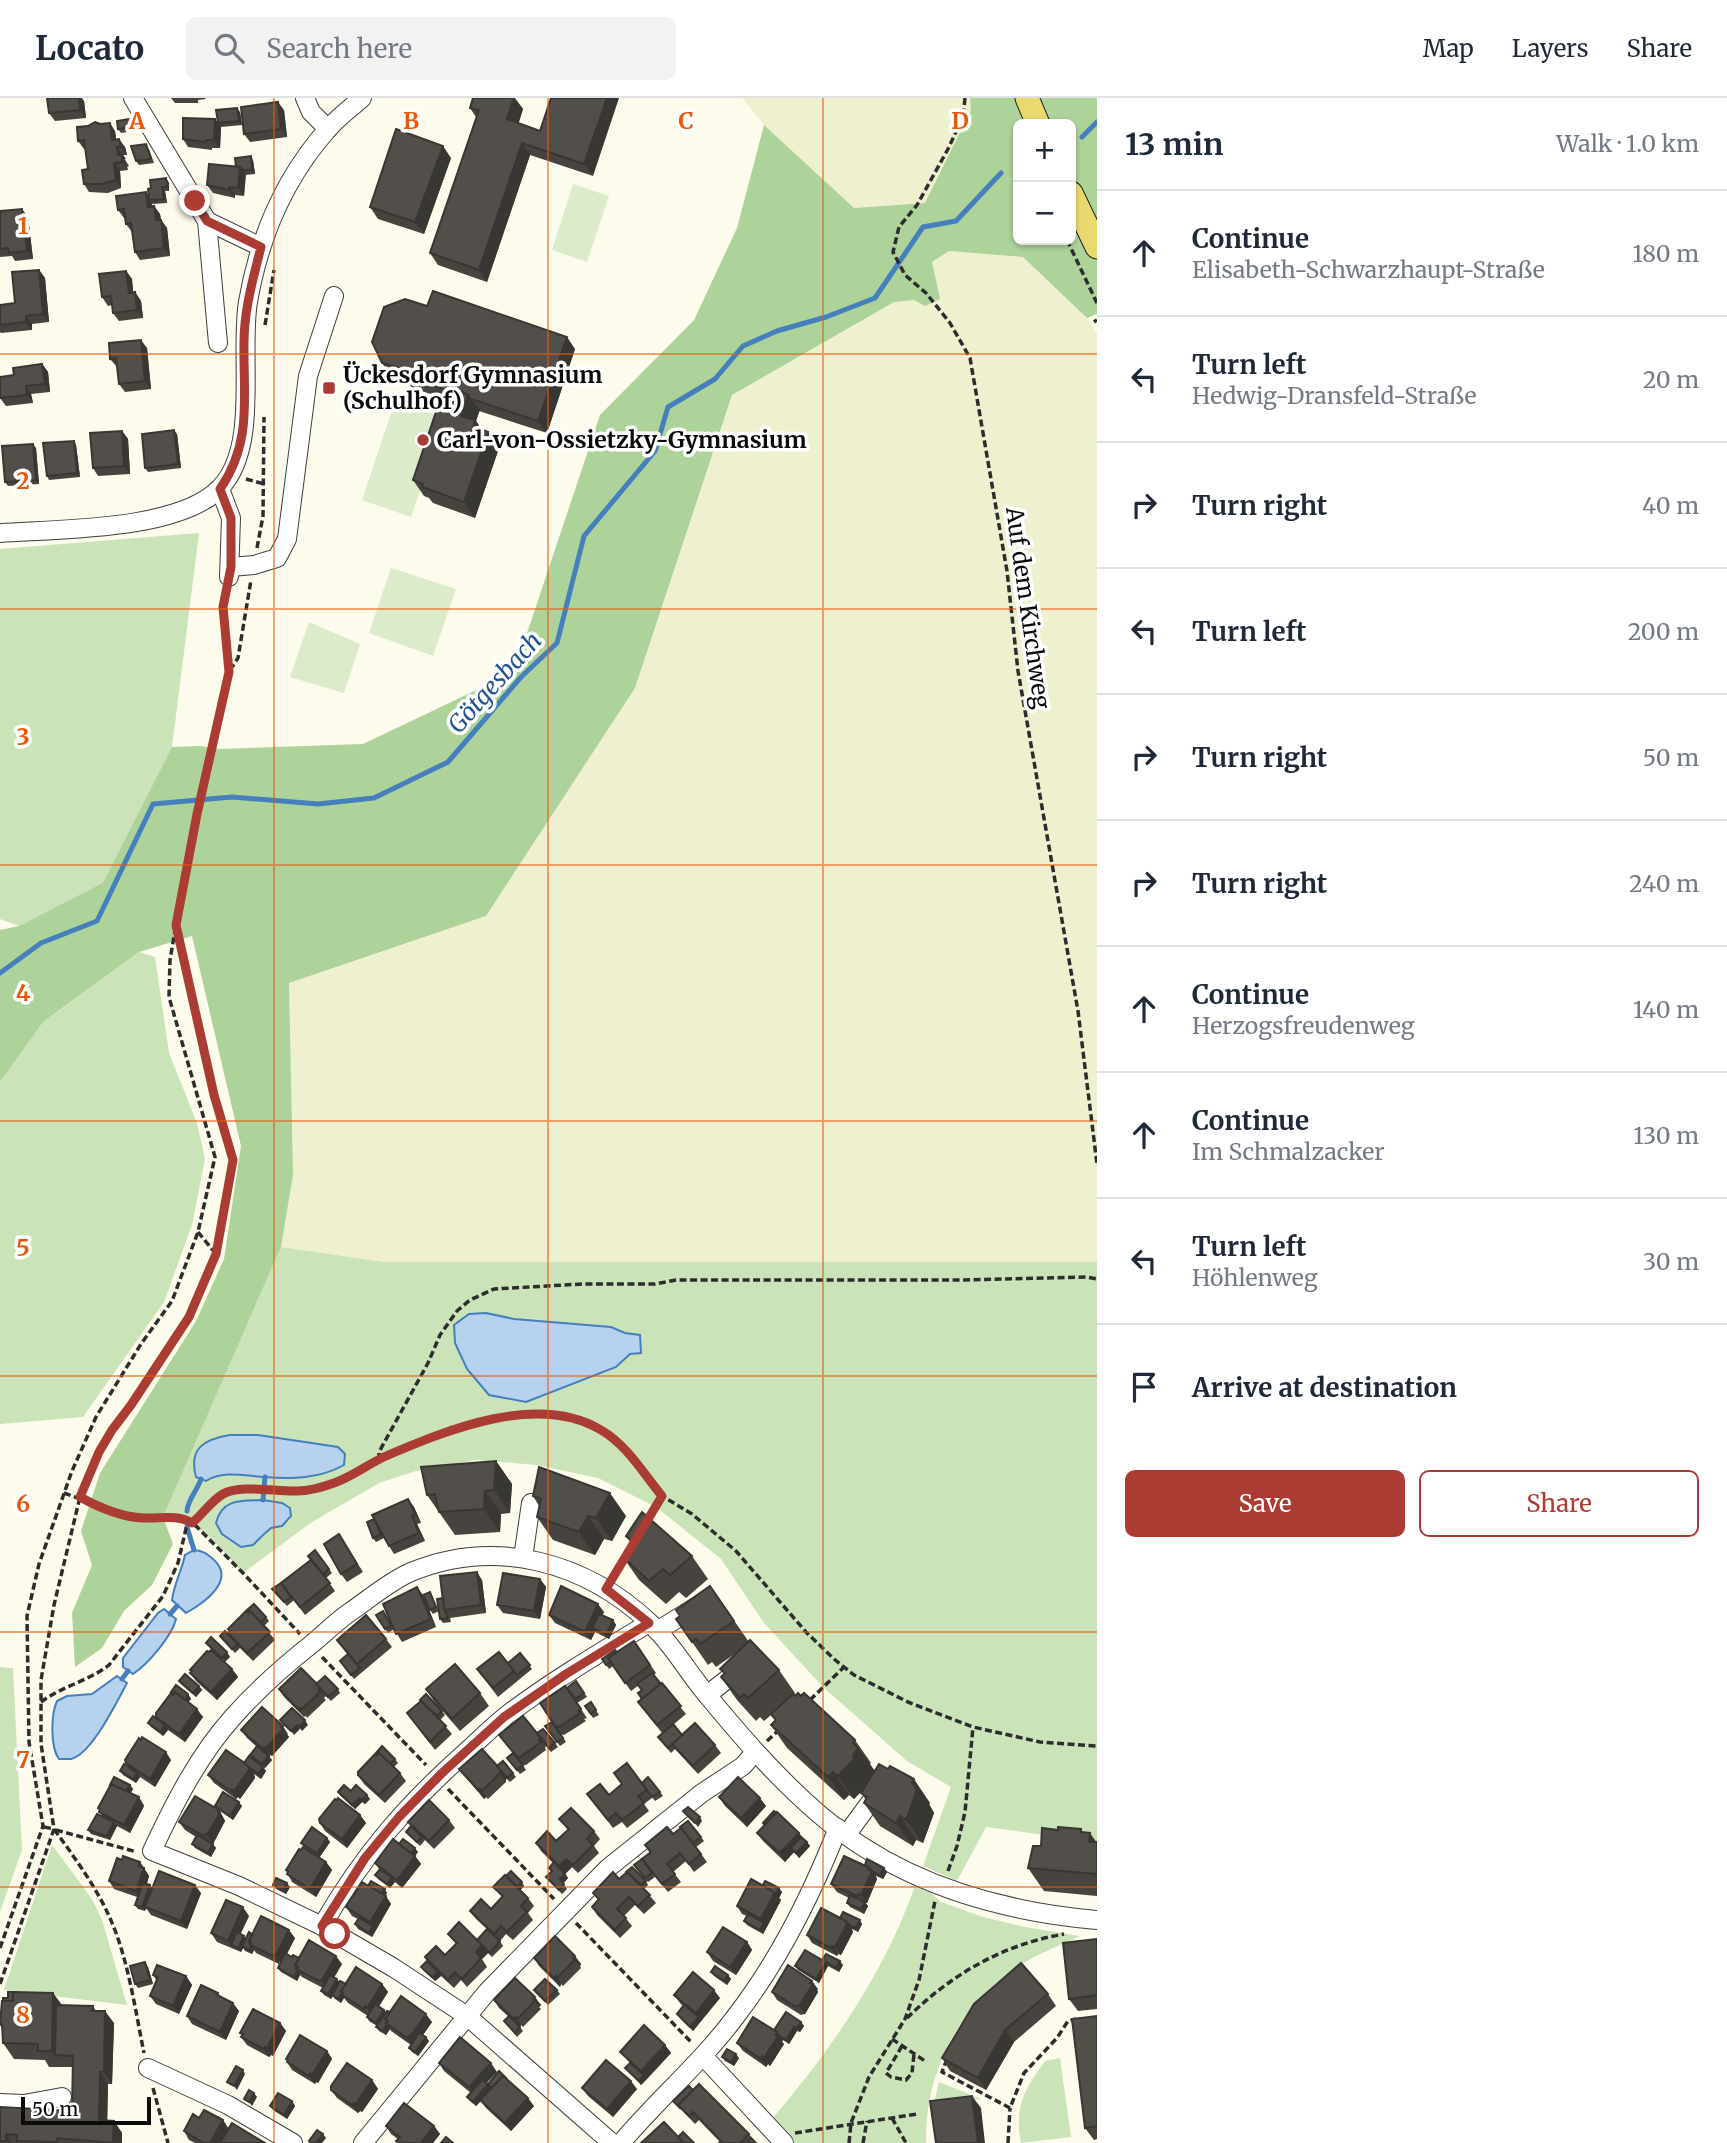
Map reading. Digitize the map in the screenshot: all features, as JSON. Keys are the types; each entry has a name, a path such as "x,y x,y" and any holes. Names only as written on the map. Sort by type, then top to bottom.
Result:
{"main road":[{"path":"1027,98 1036,119"},
{"path":"1076,203 1097,247"}],"street":[{"path":"133,98 207,221 218,343"},
{"path":"305,98 311,112 328,129"},
{"path":"0,533 136,524 195,505 220,489 230,474 242,432 246,400 245,329 248,302 261,247 282,192 328,129 362,98"},
{"path":"207,221 261,247"},
{"path":"220,489 231,518 230,572 253,572 277,558 287,539 308,376 334,296"},
{"path":"523,1558 531,1503"},
{"path":"612,2143 467,2016 394,1968 322,1926 239,1886 152,1851 174,1803 209,1748 233,1717 339,1620 409,1573 459,1557 503,1555 568,1570 606,1589 653,1627 755,1752 821,1816 877,1855 942,1887 1003,1906 1097,1920"},
{"path":"322,1926 365,1858 399,1817 442,1773 504,1717 566,1674 702,1602"},
{"path":"707,1695 744,1665"},
{"path":"363,2143 467,2016 608,1868 702,1793 743,1766 755,1752"},
{"path":"621,2143 703,2056 737,2015 772,1963 842,1831 882,1785"},
{"path":"703,2056 780,2140"},
{"path":"148,2068 228,2105 293,2143"},
{"path":"0,2103 24,2104 62,2098"}],"path":[{"name":"Auf dem Kirchweg","path":"965,98 962,117 948,149 917,205 899,227 892,252 905,275 926,293 950,323 970,358 1007,571 1018,671 1078,1011 1097,1164"},
{"path":"1070,245 1097,303"},
{"path":"264,331 274,270"},
{"path":"229,672 238,659 263,516 264,406"},
{"path":"0,1948 43,1826 29,1742 27,1616 39,1564 64,1493 96,1417 141,1344 172,1301 198,1232 215,1157 169,997 170,960 197,814 229,672 223,607 230,572 253,572"},
{"path":"127,1975 110,1918 95,1889 54,1829 41,1744 41,1680 54,1605 80,1497 99,1452 112,1430 189,1317 216,1254 233,1160 214,1095 176,925"},
{"path":"198,1232 216,1254"},
{"path":"379,1460 379,1452 428,1363 440,1335 457,1311 470,1300 494,1289 582,1284 655,1284 676,1280 1097,1279"},
{"path":"41,1702 50,1695 101,1672 109,1665 163,1596 178,1563 190,1522 222,1495 232,1490 300,1491 335,1483 379,1460 467,1425 505,1416 562,1415 600,1429 626,1450 662,1496 692,1514 736,1551 806,1632 855,1675 908,1702 974,1727 1040,1742 1097,1746"},
{"path":"64,1493 138,1518 174,1517 190,1522 255,1586"},
{"path":"643,1527 662,1496"},
{"path":"606,1589 630,1547"},
{"path":"805,1705 844,1667"},
{"path":"368,1705 379,1717"},
{"path":"755,1752 785,1724"},
{"path":"849,2143 851,2123 869,2077 905,2019 919,1980 935,1901 957,1846 965,1812 974,1727"},
{"path":"43,1826 135,1852 152,1851"},
{"path":"0,1984 54,1829"},
{"path":"495,1838 703,2056"},
{"path":"905,2019 940,1988 978,1963 1021,1945 1068,1934 1075,1918"},
{"path":"1008,2143 1010,2108 1024,2073 1057,2038 1068,2021 1078,2019"},
{"path":"892,2039 925,2061"},
{"path":"902,2046 887,2068 886,2073 891,2077 906,2080 912,2073 914,2054"},
{"path":"947,2058 942,2073 1010,2108"},
{"path":"780,2140 851,2123 918,2114"},
{"path":"892,2118 906,2143"},
{"path":"863,2143 867,2121"}],"green space":[{"path":"742,98 970,98 972,110 926,203 854,208 764,125"},
{"path":"970,98 1097,98 1097,314 1087,318 1023,257 949,251 932,262 940,299 925,306 914,300 894,302 732,395 635,688 486,916 289,983 293,1175 281,1247 163,1517 173,1544 152,1585 124,1611 102,1648 75,1667 72,1613 92,1565 81,1531 100,1473 196,1321 224,1259 241,1146 192,936 139,952 44,1021 0,1082 0,930 19,926 103,883 172,747 200,746 221,749 363,744 514,672 600,415 694,320 737,228 764,125 854,208 925,203 971,110"},
{"path":"573,184 609,196 587,262 552,250"},
{"path":"949,251 1023,257 1087,318 1097,334 1097,1262 384,1262 281,1247 293,1175 289,983 486,916 635,688 732,395 894,302 914,300 932,262"},
{"path":"395,401 445,418 411,517 362,500"},
{"path":"199,533 172,747 104,883 19,926 0,919 0,549"},
{"path":"391,568 456,589 433,656 369,633"},
{"path":"309,622 360,644 344,693 290,677"},
{"path":"139,952 155,957 169,1053 197,1123 205,1159 192,1225 164,1302 83,1417 0,1424 0,1082 44,1021"},
{"path":"281,1247 384,1262 1097,1262 1097,1842 986,1827 957,1881 923,1866 951,1787 907,1761 823,1687 764,1623 721,1559 656,1507 598,1478 537,1465 476,1460 416,1471 379,1483 312,1522 243,1573 217,1544 198,1528 176,1518 163,1517"},
{"path":"0,1667 13,1668 22,1850 0,1912"},
{"path":"52,1845 92,1899 102,1920 127,2005 4,1990"},
{"path":"915,1886 931,1893 941,1902 983,1917 1080,1936 1017,1967 996,1983 962,2022 949,2044 931,2092 926,2143 793,2143 771,2120 854,2010 888,1950"},
{"path":"1060,2058 1071,2137 1021,2143 1019,2119 1026,2090 1045,2061"},
{"path":"939,2082 981,2099 934,2103"}],"water":[{"path":"486,1313 514,1319 611,1327 640,1335 641,1353 630,1354 616,1367 526,1402 489,1395 467,1369 455,1343 454,1325 469,1314"},
{"path":"230,1435 258,1435 338,1447 345,1454 344,1465 325,1473 295,1478 227,1475 206,1481 196,1477 194,1459 201,1447 213,1439"},
{"path":"263,1500 282,1503 290,1508 291,1516 282,1526 271,1528 253,1545 241,1547 222,1534 216,1523 223,1509 233,1502"},
{"path":"194,1550 213,1559 219,1567 220,1583 209,1597 186,1613 172,1600 185,1555"},
{"path":"164,1609 176,1619 174,1626 159,1649 133,1674 123,1667 123,1658"},
{"path":"117,1676 127,1683 95,1738 79,1755 71,1759 59,1759 52,1730 57,1701 67,1696 92,1694"}],"building":[{"path":"47,98 79,98 80,110 49,113"},
{"path":"473,98 514,98 507,119 540,131 551,98 607,98 584,164 522,143 479,270 430,253 479,110 470,108"},
{"path":"278,102 281,129 244,134 241,107"},
{"path":"237,108 239,121 218,123 216,110"},
{"path":"183,118 215,119 214,140 206,142 183,139"},
{"path":"130,119 131,127 118,129 117,121"},
{"path":"95,122 110,123 112,140 119,139 121,147 117,147 118,155 124,158 122,162 114,163 116,180 102,184 84,184 82,170 88,169 84,140 78,141 77,127"},
{"path":"396,129 443,146 415,222 370,207"},
{"path":"146,144 151,159 136,161 131,146"},
{"path":"251,156 252,170 236,167 235,158"},
{"path":"209,164 240,167 238,188 229,187 229,190 207,185"},
{"path":"166,178 167,187 162,187 164,199 149,200 150,180"},
{"path":"146,192 148,207 154,206 156,220 161,220 164,248 135,252 131,223 126,224 124,209 118,210 116,196"},
{"path":"22,209 27,251 9,253 8,248 0,249 0,211"},
{"path":"39,270 43,314 26,316 26,322 0,325 0,305 15,303 12,272"},
{"path":"126,271 129,293 135,292 137,310 113,313 111,296 102,297 99,274"},
{"path":"433,291 567,337 538,421 471,399 462,392 461,395 404,376 406,370 382,363 372,342 384,307 405,299 427,306"},
{"path":"141,340 145,381 119,384 116,358 110,359 109,343"},
{"path":"42,364 45,384 26,386 27,395 0,398 0,377 14,375 13,368"},
{"path":"462,392 468,395 461,416 475,420 473,427 488,432 464,502 422,487 423,484 413,480 439,403 450,407 453,399 459,401"},
{"path":"174,430 178,464 145,468 142,434"},
{"path":"122,431 124,466 93,468 90,433"},
{"path":"74,441 77,473 47,476 43,443"},
{"path":"33,444 36,480 5,482 2,446"},
{"path":"496,1461 494,1490 485,1491 484,1509 439,1512 435,1494 427,1495 421,1467"},
{"path":"539,1467 610,1493 596,1518 588,1516 579,1532 537,1517 541,1499 533,1496"},
{"path":"408,1499 419,1533 389,1546 372,1515"},
{"path":"642,1512 692,1556 670,1575 663,1569 649,1581 623,1557 633,1542 626,1536"},
{"path":"374,1519 381,1534 373,1538 367,1522"},
{"path":"339,1534 357,1564 341,1574 324,1544"},
{"path":"315,1550 329,1569 323,1574 308,1556"},
{"path":"311,1560 330,1583 300,1607 281,1583"},
{"path":"477,1572 481,1605 444,1610 440,1576"},
{"path":"503,1573 540,1579 534,1611 497,1605"},
{"path":"281,1583 291,1597 284,1602 272,1589"},
{"path":"561,1586 598,1604 585,1632 549,1615"},
{"path":"710,1586 734,1621 700,1644 696,1639 692,1642 676,1619 680,1616 676,1610"},
{"path":"417,1587 431,1619 396,1634 383,1604"},
{"path":"430,1592 436,1607 430,1610 423,1595"},
{"path":"443,1598 448,1618 440,1619 437,1599"},
{"path":"254,1604 266,1617 261,1622 247,1610"},
{"path":"246,1611 250,1611 270,1632 247,1653 228,1633 228,1629"},
{"path":"383,1611 391,1625 385,1629 376,1615"},
{"path":"599,1614 613,1620 606,1634 592,1628"},
{"path":"366,1615 386,1639 357,1664 337,1640"},
{"path":"225,1631 238,1644 232,1649 220,1636"},
{"path":"211,1637 227,1652 222,1658 206,1643"},
{"path":"750,1640 779,1670 748,1698 744,1694 740,1698 721,1677 725,1673 720,1669"},
{"path":"634,1641 650,1665 625,1683 608,1658"},
{"path":"211,1650 232,1669 211,1692 190,1670"},
{"path":"615,1650 617,1652 608,1658 611,1662 606,1665 602,1659"},
{"path":"499,1652 514,1671 493,1688 477,1669"},
{"path":"520,1653 530,1665 517,1675 508,1663"},
{"path":"348,1654 360,1668 351,1675 340,1661"},
{"path":"455,1664 480,1693 452,1719 426,1689"},
{"path":"301,1668 321,1688 301,1710 279,1689"},
{"path":"652,1673 661,1684 642,1699 638,1693 642,1690 637,1684"},
{"path":"185,1674 199,1686 193,1693 179,1681"},
{"path":"325,1676 338,1689 328,1697 316,1684"},
{"path":"576,1681 584,1693 575,1699 567,1688"},
{"path":"662,1683 681,1706 657,1725 638,1702"},
{"path":"176,1685 188,1694 185,1700 171,1692"},
{"path":"565,1686 581,1709 580,1713 559,1727 555,1726 540,1703"},
{"path":"175,1692 197,1709 179,1734 156,1717 156,1713 171,1693 173,1695"},
{"path":"798,1693 801,1696 804,1693 855,1740 853,1743 858,1748 853,1756 855,1758 838,1776 833,1772 828,1777 771,1725 776,1720 771,1714 793,1694 795,1696"},
{"path":"426,1694 442,1711 437,1716 420,1700"},
{"path":"421,1701 446,1726 430,1742 407,1713"},
{"path":"591,1702 596,1710 591,1714 585,1706"},
{"path":"262,1707 283,1726 263,1749 241,1730"},
{"path":"292,1708 305,1720 291,1731 280,1720"},
{"path":"153,1716 165,1725 161,1732 148,1723"},
{"path":"523,1716 541,1738 541,1742 517,1757 499,1735"},
{"path":"552,1722 563,1738 557,1742 545,1726"},
{"path":"695,1723 715,1745 693,1766 672,1744"},
{"path":"673,1724 682,1735 668,1748 658,1737"},
{"path":"543,1729 555,1743 549,1748 537,1733"},
{"path":"142,1737 166,1752 150,1779 125,1760"},
{"path":"257,1746 269,1756 262,1764 250,1755"},
{"path":"382,1746 395,1759 390,1764 377,1752"},
{"path":"482,1749 501,1770 482,1791 459,1769"},
{"path":"226,1750 249,1766 234,1791 208,1775"},
{"path":"376,1753 400,1773 379,1795 358,1775"},
{"path":"513,1753 523,1765 517,1770 507,1758"},
{"path":"249,1756 263,1767 258,1774 244,1763"},
{"path":"503,1761 513,1773 507,1778 497,1766"},
{"path":"627,1763 647,1790 638,1796 644,1803 622,1820 616,1813 608,1820 587,1794 600,1784 609,1795 622,1784 614,1773"},
{"path":"124,1764 137,1773 133,1779 120,1771"},
{"path":"879,1764 888,1769 890,1766 914,1779 912,1783 917,1790 906,1820 900,1816 896,1823 864,1803 867,1797 861,1793"},
{"path":"114,1777 130,1785 126,1791 110,1785"},
{"path":"648,1777 660,1792 652,1797 642,1783"},
{"path":"738,1777 760,1798 741,1818 719,1797"},
{"path":"113,1785 139,1797 124,1825 99,1812 98,1808"},
{"path":"344,1785 351,1791 356,1785 367,1795 352,1805 338,1792"},
{"path":"223,1792 239,1802 230,1816 215,1806"},
{"path":"195,1796 220,1813 204,1836 179,1822"},
{"path":"338,1798 360,1815 342,1839 320,1823 319,1819"},
{"path":"429,1800 449,1820 429,1841 408,1822"},
{"path":"688,1807 700,1817 695,1823 683,1811"},
{"path":"571,1808 594,1831 587,1839 593,1845 573,1865 566,1859 559,1866 536,1843 547,1831 556,1841 569,1829 559,1819"},
{"path":"774,1811 776,1813 765,1825 763,1823"},
{"path":"777,1812 799,1833 780,1853 757,1833"},
{"path":"97,1814 114,1822 107,1836 88,1830"},
{"path":"688,1821 701,1837 693,1843 680,1827"},
{"path":"411,1826 422,1837 417,1842 406,1832"},
{"path":"312,1827 327,1838 317,1853 301,1843"},
{"path":"667,1827 673,1834 681,1828 701,1854 689,1864 680,1853 667,1864 675,1874 662,1884 642,1859 651,1852 645,1845"},
{"path":"1058,1827 1081,1829 1081,1832 1090,1833 1089,1842 1097,1842 1097,1874 1028,1868 1033,1846 1041,1846 1042,1828 1058,1830"},
{"path":"197,1835 213,1844 208,1853 192,1844"},
{"path":"801,1837 807,1842 796,1853 791,1848"},
{"path":"393,1839 415,1856 397,1880 375,1863"},
{"path":"403,1839 415,1848 411,1853 399,1844"},
{"path":"303,1847 326,1862 310,1889 287,1874 286,1870"},
{"path":"123,1856 140,1862 138,1866 144,1868 136,1891 109,1881 117,1858 122,1860"},
{"path":"844,1856 872,1871 861,1895 857,1896 831,1884"},
{"path":"642,1859 652,1873 645,1878 634,1865"},
{"path":"867,1859 884,1868 880,1875 865,1865"},
{"path":"554,1862 565,1874 560,1879 564,1884 559,1890 546,1877 552,1871 549,1868"},
{"path":"632,1867 646,1881 641,1885 626,1872"},
{"path":"380,1869 392,1878 387,1884 375,1875"},
{"path":"159,1871 195,1885 181,1921 145,1907"},
{"path":"511,1871 522,1882 517,1887 506,1876"},
{"path":"613,1872 619,1879 627,1872 650,1895 638,1906 629,1897 617,1909 626,1918 615,1930 592,1907 599,1899 593,1893"},
{"path":"505,1875 528,1898 521,1906 527,1912 507,1932 501,1926 494,1934 470,1911 481,1899 491,1909 503,1896 493,1887"},
{"path":"276,1878 287,1883 283,1890 273,1885"},
{"path":"751,1879 775,1892 761,1919 737,1906"},
{"path":"371,1881 385,1889 381,1894 368,1886"},
{"path":"765,1881 779,1888 776,1894 763,1885"},
{"path":"362,1882 386,1896 370,1922 346,1907"},
{"path":"143,1883 150,1885 142,1907 135,1905"},
{"path":"850,1895 865,1902 861,1909 847,1903"},
{"path":"226,1900 243,1907 228,1941 211,1933"},
{"path":"821,1908 846,1921 835,1947 831,1948 807,1935"},
{"path":"843,1912 860,1920 855,1928 840,1918"},
{"path":"748,1914 764,1923 760,1930 744,1921"},
{"path":"261,1916 289,1930 276,1955 250,1945 249,1941"},
{"path":"359,1918 373,1926 369,1933 355,1924"},
{"path":"459,1922 482,1945 476,1952 481,1958 462,1979 455,1972 448,1980 425,1957 436,1946 445,1955 457,1943 448,1934"},
{"path":"723,1927 747,1942 730,1967 707,1952"},
{"path":"487,1929 500,1941 490,1953 477,1940"},
{"path":"237,1932 244,1936 238,1948 231,1945"},
{"path":"249,1932 252,1934 249,1950 242,1946"},
{"path":"555,1936 575,1956 575,1960 557,1978 534,1958"},
{"path":"1097,1939 1097,1995 1069,1999 1063,1943"},
{"path":"309,1940 336,1956 319,1981 296,1969 298,1967 295,1965"},
{"path":"805,1950 822,1960 826,1954 840,1961 836,1968 826,1962 816,1979 795,1966"},
{"path":"285,1953 299,1958 294,1977 278,1968"},
{"path":"427,1961 438,1972 432,1977 421,1967"},
{"path":"145,1962 150,1980 135,1984 130,1966"},
{"path":"1021,1963 1048,1994 1005,2030 978,2078 942,2058 974,2004"},
{"path":"157,1965 186,1976 173,2006 150,1996 158,1977 153,1975"},
{"path":"788,1965 813,1984 799,2006 772,1992"},
{"path":"715,1966 728,1975 724,1981 711,1972"},
{"path":"356,1967 382,1984 364,2009 342,1995 341,1991"},
{"path":"693,1972 714,1990 696,2013 674,1995"},
{"path":"330,1975 337,1979 328,1994 321,1991"},
{"path":"515,1978 535,1997 535,2001 517,2019 494,2000"},
{"path":"545,1979 557,1990 545,2001 534,1990"},
{"path":"340,1981 346,1984 339,1999 332,1995"},
{"path":"201,1985 233,2003 220,2032 187,2016"},
{"path":"8,1992 13,1992 13,2001 3,2001 3,1998 8,1998"},
{"path":"13,1992 53,1993 52,2051 38,2051 38,2044 3,2043 0,2024 2,2001 13,2001"},
{"path":"401,1996 426,2014 407,2038 386,2023 388,2021 385,2019"},
{"path":"375,2004 384,2010 376,2023 367,2017"},
{"path":"56,2005 93,2006 92,2011 105,2011 104,2072 100,2072 99,2120 114,2121 113,2143 57,2138 57,2142 17,2141 17,2135 6,2134 6,2141 0,2141 0,2107 72,2111 73,2056 55,2055"},
{"path":"684,2005 699,2017 690,2027 677,2014"},
{"path":"253,2009 280,2023 264,2049 241,2037 243,2034 240,2033"},
{"path":"387,2011 390,2012 385,2019 387,2024 383,2031 376,2027"},
{"path":"786,2012 801,2022 797,2028 794,2027 786,2040 774,2030"},
{"path":"509,2016 520,2027 515,2033 504,2021"},
{"path":"1097,2016 1097,2126 1085,2128 1072,2019"},
{"path":"753,2017 777,2032 778,2036 761,2059 737,2043"},
{"path":"644,2025 665,2045 641,2071 620,2052"},
{"path":"419,2033 426,2037 415,2052 409,2048"},
{"path":"300,2035 327,2051 309,2076 286,2059"},
{"path":"460,2037 491,2063 469,2087 439,2063"},
{"path":"727,2049 736,2054 731,2062 722,2057"},
{"path":"606,2060 631,2081 607,2109 582,2088"},
{"path":"347,2063 372,2080 356,2104 352,2105 331,2090"},
{"path":"630,2063 644,2075 639,2081 625,2068"},
{"path":"236,2066 243,2070 234,2086 227,2082"},
{"path":"499,2071 507,2079 503,2076 492,2088 488,2084"},
{"path":"503,2076 528,2098 505,2123 480,2100"},
{"path":"482,2080 488,2084 473,2102 467,2097"},
{"path":"699,2084 749,2134 740,2143 719,2143 721,2141 693,2112 689,2116 678,2105"},
{"path":"689,2086 693,2090 678,2105 681,2109 673,2101"},
{"path":"249,2090 254,2093 249,2102 244,2099"},
{"path":"278,2093 292,2101 284,2115 270,2106"},
{"path":"972,2096 978,2143 936,2143 930,2101"},
{"path":"404,2103 434,2126 421,2143 399,2143 396,2141 400,2137 386,2126"},
{"path":"204,2110 223,2120 210,2143 204,2143 184,2131 193,2114 199,2118"},
{"path":"664,2122 684,2143 641,2143"},
{"path":"232,2123 265,2143 220,2143"},
{"path":"317,2130 323,2134 316,2143 311,2143 309,2141"},
{"path":"683,2132 694,2143 684,2143 678,2137"},
{"path":"446,2137 453,2143 441,2143"}],"waterway":[{"name":"Götgesbach","path":"1082,137 1097,122"},
{"name":"Götgesbach","path":"0,973 41,943 97,921 153,804 232,797 318,804 374,798 448,762 521,677 557,643 584,536 655,451 668,407 715,379 743,346 777,331 826,317 875,298 923,227 956,221 1001,173"},
{"path":"263,1500 265,1477"},
{"path":"187,1511 201,1479"},
{"path":"187,1527 194,1550"},
{"path":"170,1614 177,1606"},
{"path":"122,1679 128,1671"}],"place":[{"name":"Ückesdorf Gymnasium (Schulhof)","path":"329,388"},
{"name":"Carl-von-Ossietzky-Gymnasium","path":"423,440"}],"route":[{"path":"195,201 207,221 261,247 248,302 244,342 246,400 241,442 230,474 220,489 231,518 231,567 223,607 229,672 197,814 176,925 214,1095 233,1160 216,1254 189,1317 112,1430 99,1452 80,1497 92,1504 138,1518 174,1517 192,1523 222,1495 232,1490 300,1491 335,1483 385,1457 467,1425 505,1416 562,1415 600,1429 626,1450 662,1496 606,1589 649,1623 566,1674 504,1717 433,1781 365,1858 337,1900 322,1926 335,1934"}]}
